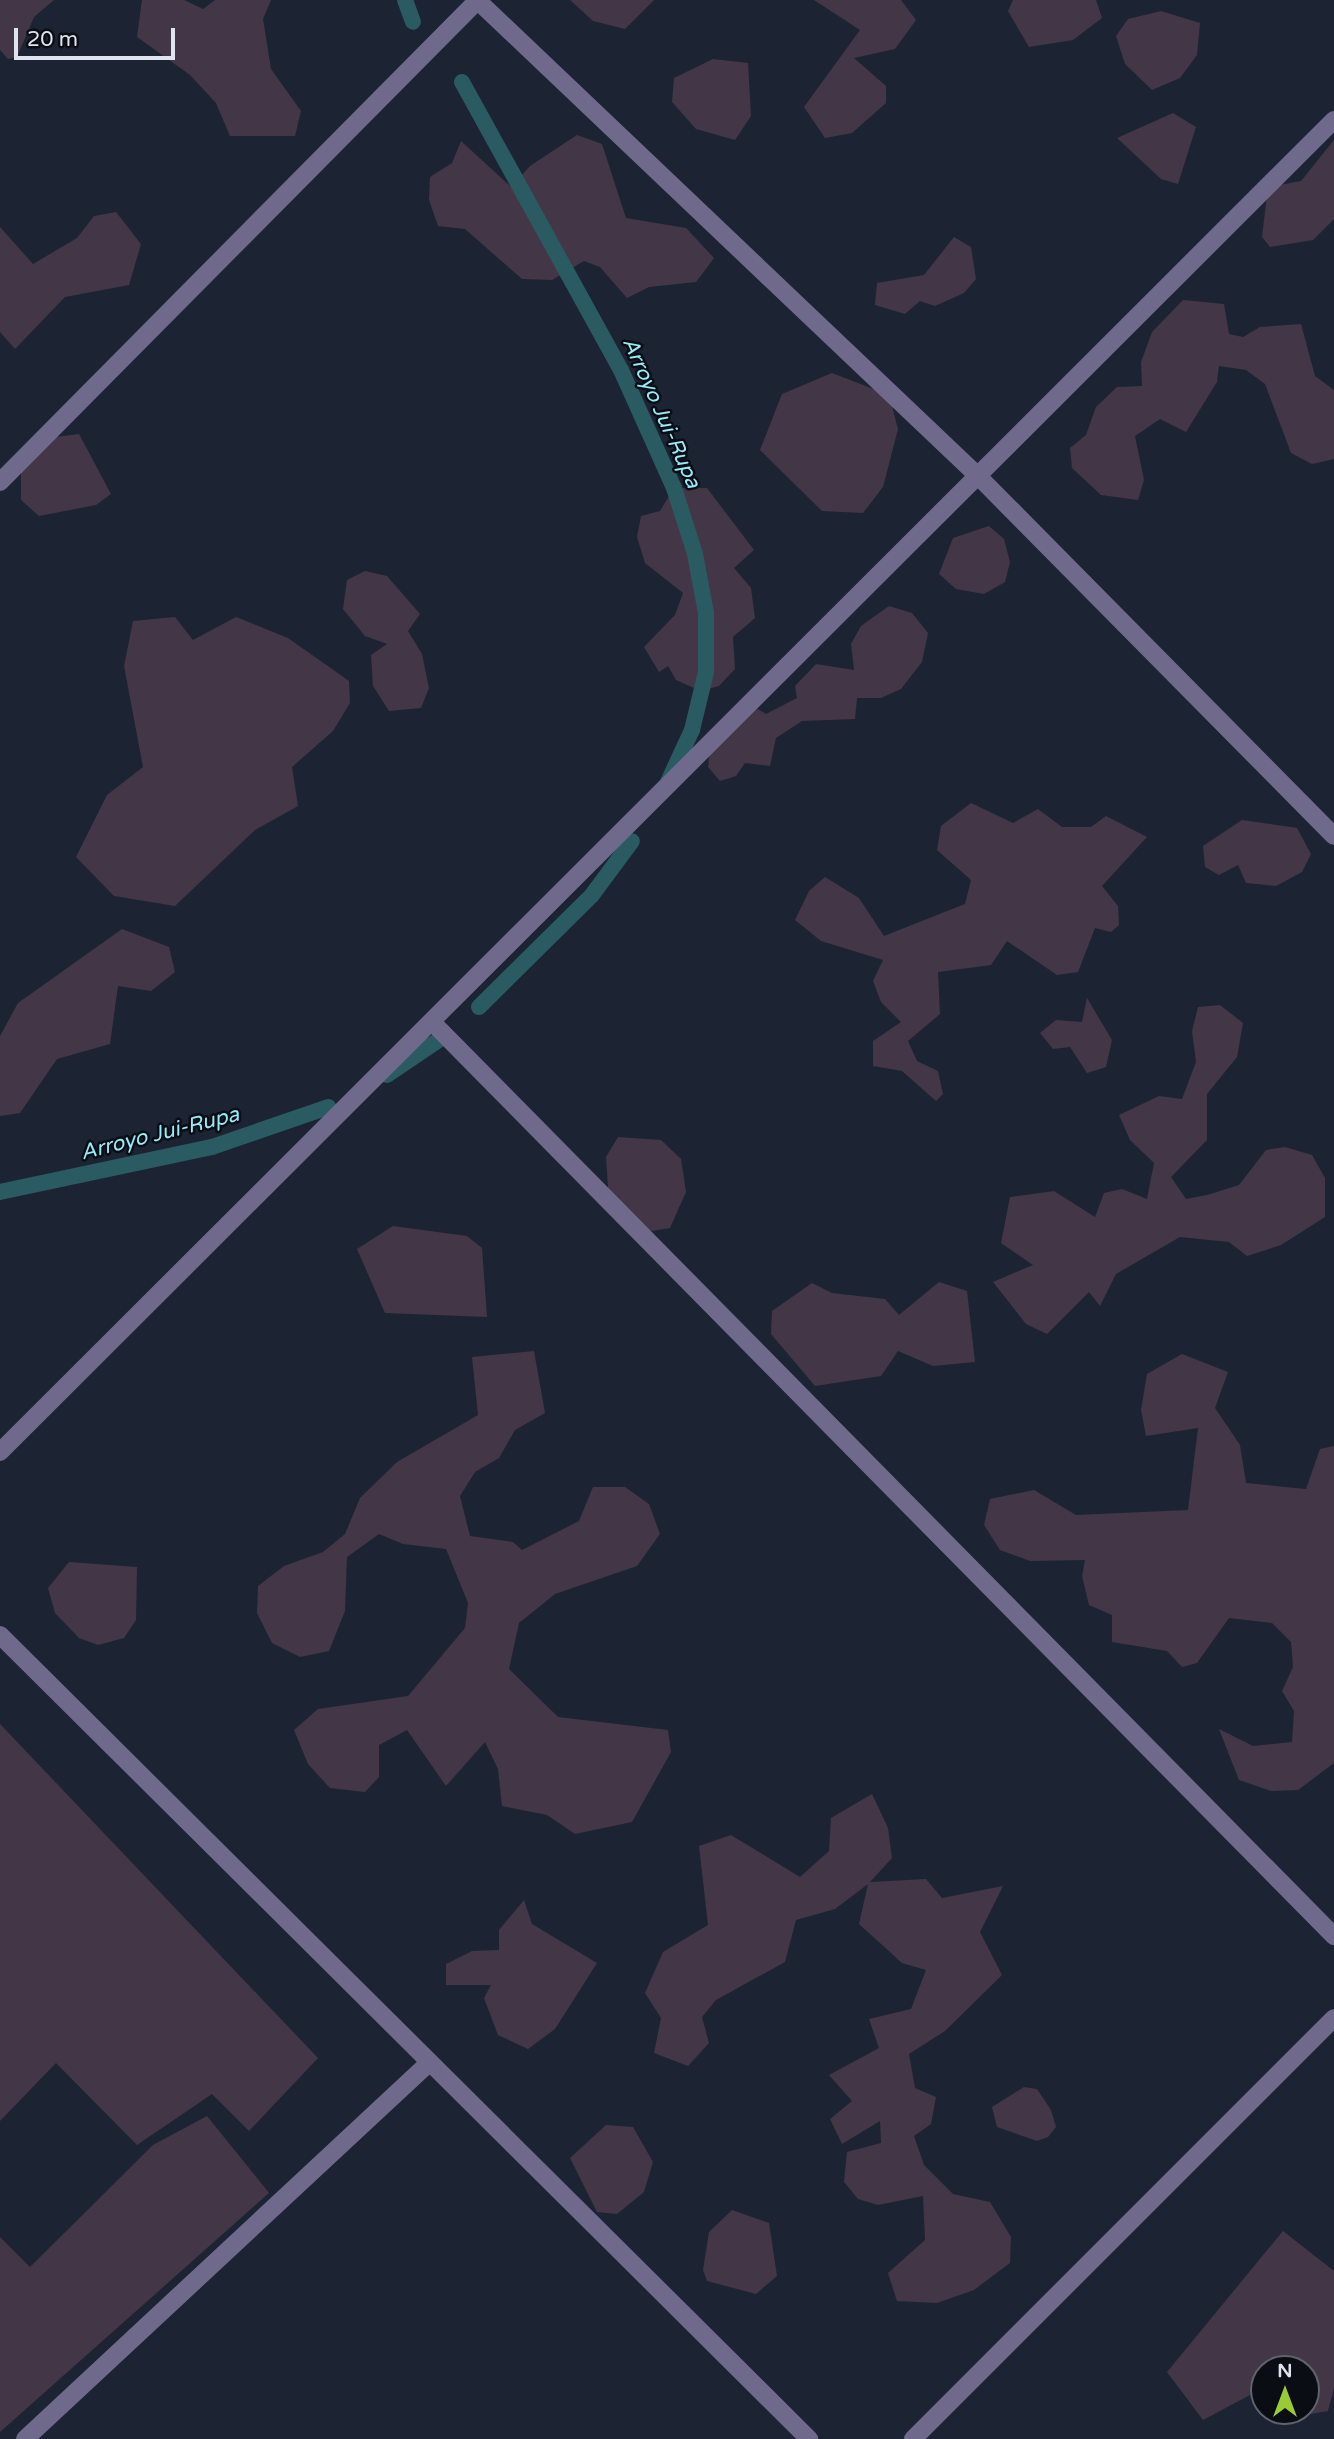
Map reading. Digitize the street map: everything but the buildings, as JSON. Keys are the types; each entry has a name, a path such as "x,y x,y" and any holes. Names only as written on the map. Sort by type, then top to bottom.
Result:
{"street":[{"path":"0,482 477,0 979,478 1334,836"},
{"path":"0,1452 979,478 1334,120"},
{"path":"433,1023 1334,1936"},
{"path":"0,1635 809,2439"},
{"path":"913,2439 1334,2018"},
{"path":"25,2439 430,2062"}],"shaded area":[{"path":"0,0 54,0 34,17 17,57 8,59 0,50"},
{"path":"142,0 184,0 203,9 215,0 271,0 263,19 271,69 301,111 295,136 230,136 216,103 190,75 137,37"},
{"path":"570,0 654,0 625,29 593,21"},
{"path":"814,0 901,0 916,20 895,49 854,58 886,86 886,103 852,133 825,138 804,107 860,30"},
{"path":"1013,0 1096,0 1102,18 1073,40 1029,47 1008,11"},
{"path":"1161,11 1200,23 1197,55 1180,78 1152,90 1125,64 1116,36 1128,19"},
{"path":"713,59 748,63 751,116 735,140 696,129 672,102 674,78"},
{"path":"1173,113 1196,127 1178,184 1161,179 1117,138"},
{"path":"577,135 602,144 626,218 686,228 714,258 696,282 649,287 627,298 600,267 584,261 552,280 522,279 465,229 438,226 429,200 430,177 452,163 461,141 511,187 530,166"},
{"path":"1334,140 1334,219 1313,240 1270,247 1262,237 1268,187 1301,181"},
{"path":"116,212 141,244 129,285 65,297 15,349 0,332 0,227 33,264 77,238 94,216"},
{"path":"954,237 971,247 976,279 964,293 935,306 920,301 905,314 875,305 877,283 924,275"},
{"path":"1183,300 1224,304 1229,334 1243,337 1260,327 1301,324 1315,376 1334,390 1334,459 1312,464 1291,453 1265,384 1246,370 1219,366 1217,382 1186,432 1160,419 1135,436 1144,480 1138,500 1101,495 1072,468 1070,448 1086,435 1096,407 1117,387 1142,386 1141,362 1152,332"},
{"path":"832,373 889,395 898,429 883,487 863,513 822,511 760,450 782,394"},
{"path":"79,434 111,494 96,505 39,516 21,500 21,471 55,437"},
{"path":"674,488 707,488 754,550 734,568 751,588 755,618 733,637 735,669 719,686 701,691 676,680 668,666 659,672 644,647 675,615 683,593 645,563 637,537 641,516 660,511"},
{"path":"989,526 1004,539 1010,562 1005,582 984,594 956,589 939,574 953,538"},
{"path":"365,571 387,576 420,614 408,631 422,654 429,688 421,708 389,711 373,686 371,655 387,644 365,636 343,609 347,580"},
{"path":"889,606 912,613 928,633 922,662 901,689 881,698 857,698 855,719 802,721 776,738 770,766 745,763 736,776 720,781 708,767 710,747 741,716 758,709 766,714 797,698 795,686 816,664 854,670 851,644 861,626"},
{"path":"175,617 193,640 236,617 288,638 349,681 350,703 333,731 292,767 298,806 255,830 175,906 114,896 76,857 107,795 143,767 124,666 133,621"},
{"path":"971,803 1013,823 1038,809 1062,827 1091,827 1106,816 1147,837 1102,886 1118,906 1119,925 1111,932 1095,928 1078,972 1057,975 1007,941 991,965 938,972 940,1014 908,1041 917,1061 938,1071 943,1094 936,1101 902,1071 873,1066 873,1041 901,1022 881,1002 873,981 883,960 821,941 795,920 809,891 825,877 859,898 884,936 965,904 971,880 937,850 941,826"},
{"path":"1242,820 1297,828 1311,854 1302,872 1276,886 1246,883 1238,865 1219,875 1205,867 1203,846"},
{"path":"122,929 169,947 175,972 151,991 118,986 110,1044 57,1059 20,1113 0,1116 0,1036 18,1003"},
{"path":"1087,998 1112,1040 1106,1067 1087,1073 1070,1047 1053,1049 1040,1033 1056,1020 1082,1022"},
{"path":"1220,1005 1243,1023 1237,1057 1207,1094 1207,1140 1171,1177 1186,1199 1207,1195 1239,1185 1266,1150 1285,1147 1312,1155 1325,1178 1325,1217 1281,1245 1247,1256 1229,1242 1180,1237 1116,1274 1100,1306 1089,1292 1047,1334 1026,1324 993,1282 1033,1265 1001,1243 1010,1197 1054,1191 1095,1217 1104,1193 1122,1189 1147,1199 1154,1163 1130,1140 1119,1115 1159,1096 1182,1099 1196,1062 1192,1031 1198,1007"},
{"path":"618,1137 661,1140 681,1159 686,1192 670,1228 652,1231 628,1221 609,1202 606,1157"},
{"path":"393,1226 467,1236 482,1248 487,1317 385,1313 357,1249"},
{"path":"939,1282 967,1291 975,1362 933,1366 898,1351 881,1376 815,1386 771,1334 772,1311 812,1283 832,1293 885,1299 899,1315"},
{"path":"534,1351 545,1413 515,1430 499,1458 475,1472 460,1496 470,1536 513,1542 522,1550 579,1521 593,1487 625,1487 649,1504 660,1534 637,1566 555,1594 519,1623 509,1669 558,1717 668,1730 671,1752 632,1822 575,1834 547,1815 502,1806 498,1769 485,1742 446,1786 407,1730 379,1745 379,1777 365,1792 330,1788 308,1764 294,1730 318,1709 408,1696 465,1628 468,1603 446,1549 403,1544 379,1534 347,1557 345,1611 329,1651 300,1657 272,1643 257,1613 258,1586 284,1566 323,1552 345,1534 360,1498 397,1462 478,1415 472,1357"},
{"path":"1182,1354 1228,1372 1215,1408 1240,1445 1246,1483 1306,1489 1320,1449 1334,1446 1334,1763 1298,1790 1271,1791 1239,1780 1219,1729 1253,1746 1292,1742 1294,1711 1282,1691 1293,1667 1291,1642 1272,1623 1229,1618 1197,1663 1182,1667 1167,1651 1112,1642 1112,1615 1089,1605 1082,1576 1085,1560 1030,1561 1000,1550 984,1525 990,1499 1034,1490 1076,1515 1188,1510 1198,1428 1146,1436 1141,1410 1147,1374"},
{"path":"69,1562 137,1567 136,1620 124,1638 98,1645 79,1638 55,1613 48,1588"},
{"path":"0,1724 318,2058 249,2131 212,2094 137,2145 56,2063 0,2121"},
{"path":"872,1794 888,1828 892,1858 870,1882 926,1879 942,1898 1003,1886 980,1932 1002,1975 945,2031 909,2054 915,2088 936,2097 931,2124 914,2136 924,2165 953,2194 990,2202 1011,2237 1010,2263 974,2290 937,2303 897,2301 888,2273 925,2240 923,2196 878,2205 858,2199 844,2182 847,2152 881,2143 880,2121 842,2144 830,2119 852,2101 829,2075 879,2048 869,2019 911,2009 926,1970 902,1963 859,1924 868,1884 835,1909 796,1920 785,1962 716,2000 702,2017 709,2043 688,2066 654,2053 661,2018 645,1993 663,1952 708,1925 699,1846 731,1835 800,1877 829,1851 831,1818"},
{"path":"524,1900 532,1924 597,1963 555,2029 528,2049 498,2035 484,1998 491,1985 446,1985 446,1964 472,1951 499,1950 499,1930"},
{"path":"1024,2087 1037,2089 1051,2110 1056,2127 1048,2137 1037,2141 997,2127 992,2107"},
{"path":"207,2116 269,2193 0,2432 0,2237 30,2267 153,2145"},
{"path":"606,2125 633,2127 653,2162 644,2192 617,2214 597,2212 570,2158"},
{"path":"732,2210 769,2223 777,2276 756,2294 707,2281 703,2270 709,2232"},
{"path":"1283,2231 1334,2271 1334,2388 1328,2411 1320,2412 1320,2355 1250,2355 1250,2395 1203,2420 1167,2372"}],"waterway":[{"name":"Arroyo Jui-Rupa","path":"405,0 413,22"},
{"name":"Arroyo Jui-Rupa","path":"462,82 621,370 674,488 695,554 706,613 706,672 692,730 668,782"},
{"name":"Arroyo Jui-Rupa","path":"479,1007 592,895 632,841"},
{"name":"Arroyo Jui-Rupa","path":"387,1075 443,1037"},
{"name":"Arroyo Jui-Rupa","path":"0,1192 212,1147 328,1107"}]}
